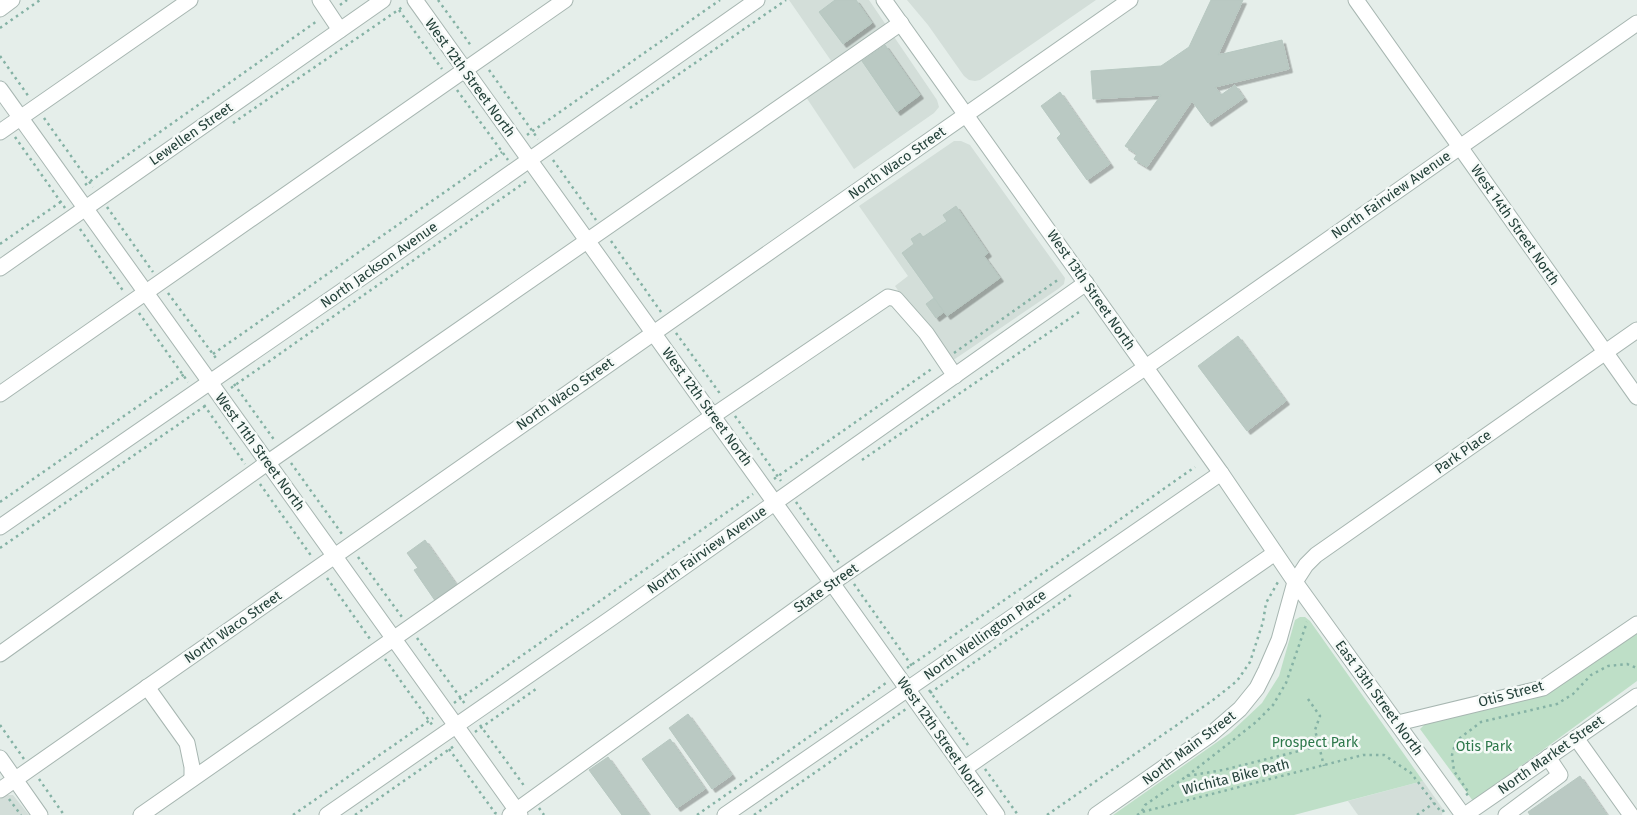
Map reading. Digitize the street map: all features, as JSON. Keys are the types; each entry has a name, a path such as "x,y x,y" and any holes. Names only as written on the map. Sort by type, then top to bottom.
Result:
{"street":[{"path":"0,9 12,0"},
{"path":"4,129 190,0"},
{"path":"320,0 340,30"},
{"name":"Lewellen Street","path":"0,268 383,0"},
{"name":"West 12th Street North","path":"415,0 516,142 523,164 588,241 764,486 832,583 891,679 910,706 964,769 997,815"},
{"path":"0,394 565,0"},
{"name":"North Jackson Avenue","path":"0,527 757,0"},
{"name":"West 13th Street North","path":"884,0 1221,473 1295,582"},
{"name":"North Waco Street","path":"0,790 1130,0"},
{"name":"West 14th Street North","path":"1356,0 1637,397"},
{"path":"0,654 283,452 901,23"},
{"name":"North Fairview Avenue","path":"1146,367 1637,23"},
{"name":"West 11th Street North","path":"0,89 456,726 516,813"},
{"name":"North Fairview Avenue","path":"327,815 440,736 779,509 955,376 1086,283"},
{"path":"141,815 713,416 888,297 896,299 926,333 955,376"},
{"name":"Park Place","path":"1295,582 1306,565 1316,555 1637,330"},
{"name":"State Street","path":"516,813 532,798 832,583 1146,367"},
{"name":"North Wellington Place","path":"726,815 1221,473"},
{"path":"964,769 1275,553"},
{"name":"East 13th Street North","path":"1295,582 1461,811"},
{"name":"North Main Street","path":"1096,815 1210,735 1240,709 1257,688 1279,640 1295,582"},
{"name":"Otis Street","path":"1398,723 1543,688 1637,624"},
{"path":"147,687 186,743 192,767 192,779"},
{"name":"North Market Street","path":"1461,811 1492,796 1637,696"},
{"path":"1576,738 1631,815"},
{"path":"0,758 40,815"},
{"path":"1492,796 1506,815 1560,776 1548,758"},
{"path":"1518,778 1531,797"}],"path":[{"path":"0,28 40,0"},
{"path":"0,244 347,0"},
{"path":"212,354 720,0"},
{"path":"399,10 502,152 523,164 528,180"},
{"path":"0,56 160,282 544,815"},
{"path":"4,129 61,202 318,566 495,813 499,815"},
{"path":"293,815 1059,279"},
{"path":"857,463 1082,310"},
{"path":"0,502 197,365"},
{"path":"697,815 1195,467"},
{"path":"779,509 805,499"},
{"path":"1047,815 1238,681 1250,662 1263,622 1266,602 1278,582"},
{"path":"754,815 1075,592"},
{"path":"1417,815 1434,803 1441,812 1461,811 1470,793 1454,771 1452,755 1456,741 1481,722 1557,704 1574,694 1591,675 1608,666 1627,664 1637,668"},
{"path":"891,679 910,706"},
{"path":"355,815 538,688"},
{"path":"1308,699 1320,716 1315,730 1324,766"},
{"path":"0,725 18,750"},
{"path":"1142,812 1145,804 1188,776 1223,770 1319,746"},
{"name":"Wichita Bike Path","path":"1137,815 1142,812 1363,756 1384,756 1411,773 1434,803"},
{"path":"42,783 64,815"}],"shaded area":[{"path":"789,0 869,0 937,100 939,107 934,113 854,169 800,88 834,65"},
{"path":"907,0 1096,0 980,80 975,81 969,80 964,76 928,25"},
{"path":"954,141 961,141 970,145 1065,278 1064,284 1058,289 949,363 895,286 908,276 859,206"},
{"path":"1423,781 1443,809 1442,815 1358,815 1348,801"},
{"path":"5,795 13,795 29,815 0,815 0,799"}],"green space":[{"name":"Prospect Park","path":"1305,617 1310,621 1423,781 1294,815 1113,815 1230,733 1262,703 1279,676 1295,620"},
{"name":"Otis Park","path":"1637,629 1637,681 1473,801 1420,729 1427,722 1546,691"}],"building":[{"path":"835,0 856,0 872,23 843,44 819,12"},
{"path":"1211,0 1243,0 1218,55 1282,40 1289,69 1215,87 1221,95 1235,85 1244,98 1208,123 1192,101 1147,167 1134,159 1137,154 1125,146 1161,95 1093,99 1091,71 1161,66 1189,47"},
{"path":"885,45 920,95 897,112 862,61"},
{"path":"1060,92 1110,164 1087,180 1057,138 1061,134 1041,106"},
{"path":"956,206 988,253 984,256 1000,278 947,316 902,253 914,244 911,239 920,233 923,237 947,221 943,215"},
{"path":"934,298 944,312 936,318 926,304"},
{"path":"1238,336 1286,401 1247,431 1198,366"},
{"path":"425,540 458,587 436,602 414,570 418,568 407,553"},
{"path":"688,714 732,775 712,789 669,728"},
{"path":"670,739 705,789 677,808 642,759"},
{"path":"608,757 649,815 622,815 589,770"},
{"path":"1580,776 1607,815 1530,815 1528,812"}]}
